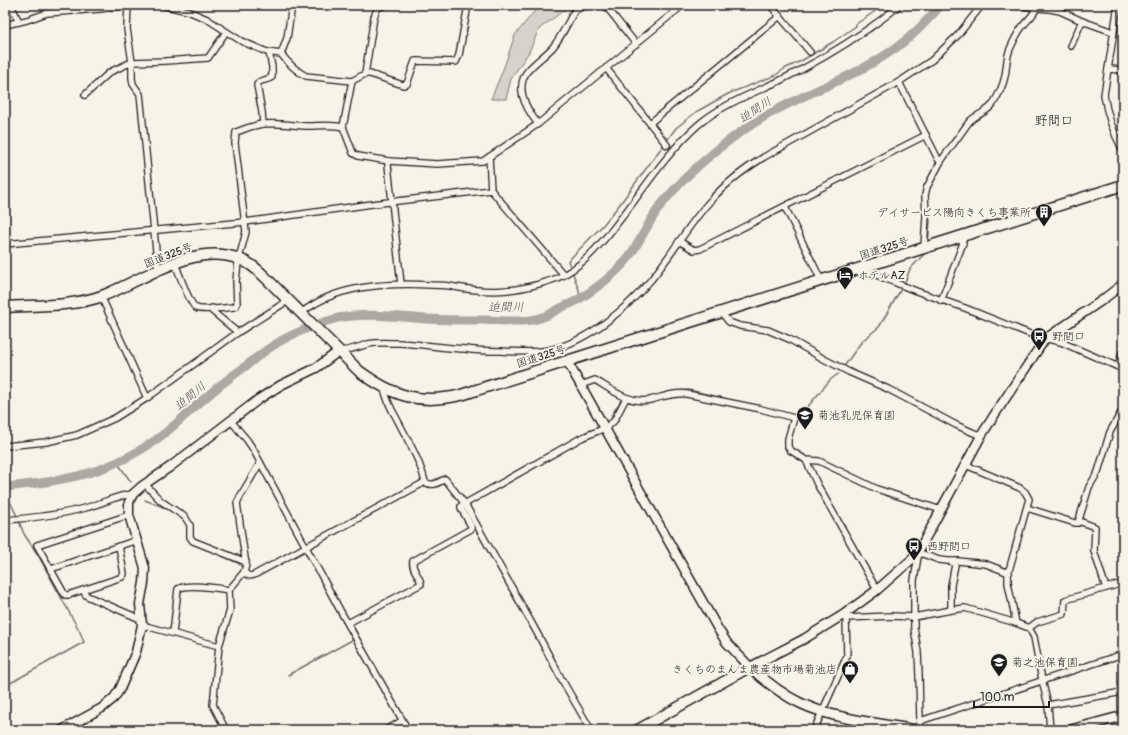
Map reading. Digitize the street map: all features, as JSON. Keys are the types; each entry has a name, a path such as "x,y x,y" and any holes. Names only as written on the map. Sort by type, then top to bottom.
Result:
{"highway":[{"name":"国道325号","path":"5,307 64,304 82,301 101,296 193,256 224,254 239,259 260,272 359,371 384,387 395,392 415,398 448,398 1123,185"}],"main road":[{"path":"637,730 750,667 775,688 799,702 822,712 844,717 918,727"},
{"path":"1071,730 1123,716"}],"street":[{"path":"11,5 19,22"},
{"path":"5,25 47,13 100,9 128,5 127,29 132,62 132,78 133,84 140,94 158,270"},
{"path":"162,5 188,8 216,24 240,41 269,52 281,54 300,73 306,76 352,81 366,74 370,74 403,85 407,84 415,61 456,62 459,54 468,5"},
{"path":"281,54 290,29 292,5"},
{"path":"366,74 374,17 380,6 386,5"},
{"path":"538,124 529,112 522,96 523,81 526,74 553,46 565,30 575,10 586,5"},
{"path":"605,5 636,44"},
{"path":"352,81 343,127 353,153 358,156 388,161 437,164 483,161 538,124 683,5"},
{"path":"770,5 810,52"},
{"path":"302,314 315,303 327,297 353,289 370,286 401,284 456,286 474,290 499,291 516,290 548,282 564,275 595,250 623,217 681,140 699,124 729,104 802,70 846,45 899,5"},
{"path":"62,730 111,702 118,694 136,652 141,621 140,604 145,568 129,515 129,502 133,494 145,484 170,467 269,392 316,368 339,351 345,351 371,344 396,343 419,344 465,350 533,352 549,350 580,338 598,327 628,304 650,281 711,200 748,167 899,82 932,60 958,35 982,5"},
{"path":"1020,5 1060,11 1113,32"},
{"path":"1050,9 1063,5"},
{"path":"1118,5 1104,95 1105,105 1123,151"},
{"path":"924,247 926,216 925,195 931,179 941,161 972,119 985,112 994,103 1004,81 1009,50 1019,31 1037,7"},
{"path":"650,123 780,16"},
{"path":"1071,46 1082,21"},
{"path":"85,95 110,72 132,62 166,62 208,58 226,32"},
{"path":"263,124 257,85 259,82 272,77 269,52"},
{"path":"606,68 667,145"},
{"path":"1108,69 1123,70"},
{"path":"899,82 938,159 941,161"},
{"path":"175,263 192,304 198,308 236,306 238,262 246,232 234,143 236,132 263,124 307,126 322,125 343,127"},
{"path":"680,241 694,250 700,249 926,136"},
{"path":"489,157 491,190 564,275"},
{"path":"388,161 401,284"},
{"path":"5,244 245,222 491,190"},
{"path":"785,207 822,280"},
{"path":"941,301 962,242 961,236"},
{"path":"861,268 909,289 965,308 1035,336 1061,342 1121,368 1123,350"},
{"path":"1123,284 1101,301 1045,339 994,414 927,534 919,552 914,580 914,628 918,652 918,727 1042,680 1123,654"},
{"path":"101,296 147,398"},
{"path":"5,446 46,442 76,435 115,418 147,398 237,333 289,300"},
{"path":"212,308 212,311 237,333"},
{"path":"721,312 729,322 740,326 768,330 789,339 849,372 888,389 956,425 981,436"},
{"path":"567,361 718,630 737,654 750,667 845,617 919,552"},
{"path":"581,386 595,380 626,398 644,401 676,393 683,393 761,409 794,418 789,435 788,447 790,450 806,460 819,461 876,489 941,510"},
{"path":"384,387 386,397 423,473 425,482 429,485 445,479 465,504 591,730"},
{"path":"348,623 420,584 420,580 412,566 413,562 471,529 461,506 581,438 605,428 614,421 626,398"},
{"path":"1079,521 1089,488 1098,472 1110,432 1123,409"},
{"path":"230,421 247,440 408,730"},
{"path":"806,460 817,484 877,590"},
{"path":"226,730 213,705 219,646 230,610 229,590 244,572 246,562 237,503 260,463"},
{"path":"966,464 1020,488 1025,492 1029,499 1009,573 1008,583 1016,623"},
{"path":"244,572 251,576 254,575 425,482"},
{"path":"145,484 161,501 185,517 190,525 190,537 193,541 246,562"},
{"path":"5,520 70,511 99,504 125,494 133,494"},
{"path":"1027,508 1075,523 1078,523 1079,521 1095,527 1094,551 1106,588"},
{"path":"119,546 124,574 122,577 68,596 65,595 37,545 129,515"},
{"path":"51,569 137,540"},
{"path":"919,552 939,560 986,564 1009,573"},
{"path":"951,610 951,585 955,565 952,562"},
{"path":"1029,628 1037,622 1064,614 1066,600 1123,583"},
{"path":"173,633 178,589 184,587 198,587 229,590"},
{"path":"84,590 87,596 141,621 173,633 219,646"},
{"path":"845,617 914,616 965,608 1029,628 1034,637 1048,705 1050,730"},
{"path":"814,730 847,656 845,617"},
{"path":"1048,705 1123,692"},
{"path":"386,730 402,721"}],"shaded area":[{"path":"543,5 571,5 539,29 529,52 511,79 506,99 491,99 515,35 534,12"}],"waterway":[{"path":"571,268 568,261 603,225 676,128 696,112 717,100 730,93 776,75 833,42 874,12 880,5"},
{"name":"迫間川","path":"5,487 28,485 69,478 89,473 127,457 146,447 165,433 219,386 268,349 292,335 326,321 360,315 434,319 521,321 545,316 572,303 586,295 614,273 625,262 635,249 660,206 690,173 719,148 765,116 862,69 892,51 911,36 941,5"},
{"path":"982,116 990,111"},
{"path":"928,242 930,222 929,215"},
{"path":"905,282 910,269 926,252"},
{"path":"572,271 579,290 580,298"},
{"path":"845,365 862,341 879,327 901,289"},
{"path":"779,411 794,415 805,410 830,380 838,374"},
{"path":"676,391 689,390 727,399"},
{"path":"611,416 622,399"},
{"path":"581,435 590,430"},
{"path":"117,462 131,482"},
{"path":"430,482 441,477 443,479"},
{"path":"5,491 24,534 38,555 84,642 5,686"},
{"path":"454,495 460,503"},
{"path":"312,547 399,499"},
{"path":"145,500 175,513"},
{"path":"472,531 476,529 473,525"},
{"path":"207,549 238,563 242,567"},
{"path":"257,577 304,551"},
{"path":"352,623 359,637"},
{"path":"288,675 354,639"}],"place":[{"name":"デイサービス陽向きくち事業所","path":"1044,227"},
{"name":"ホテルAZ","path":"845,290"},
{"name":"野間口","path":"1039,351"},
{"name":"菊池乳児保育園","path":"805,430"},
{"name":"西野間口","path":"914,561"},
{"name":"菊之池保育園","path":"999,677"},
{"name":"きくちのまんま農産物市場菊池店","path":"850,684"}],"district":[{"name":"野間口","path":"1054,120"}]}
